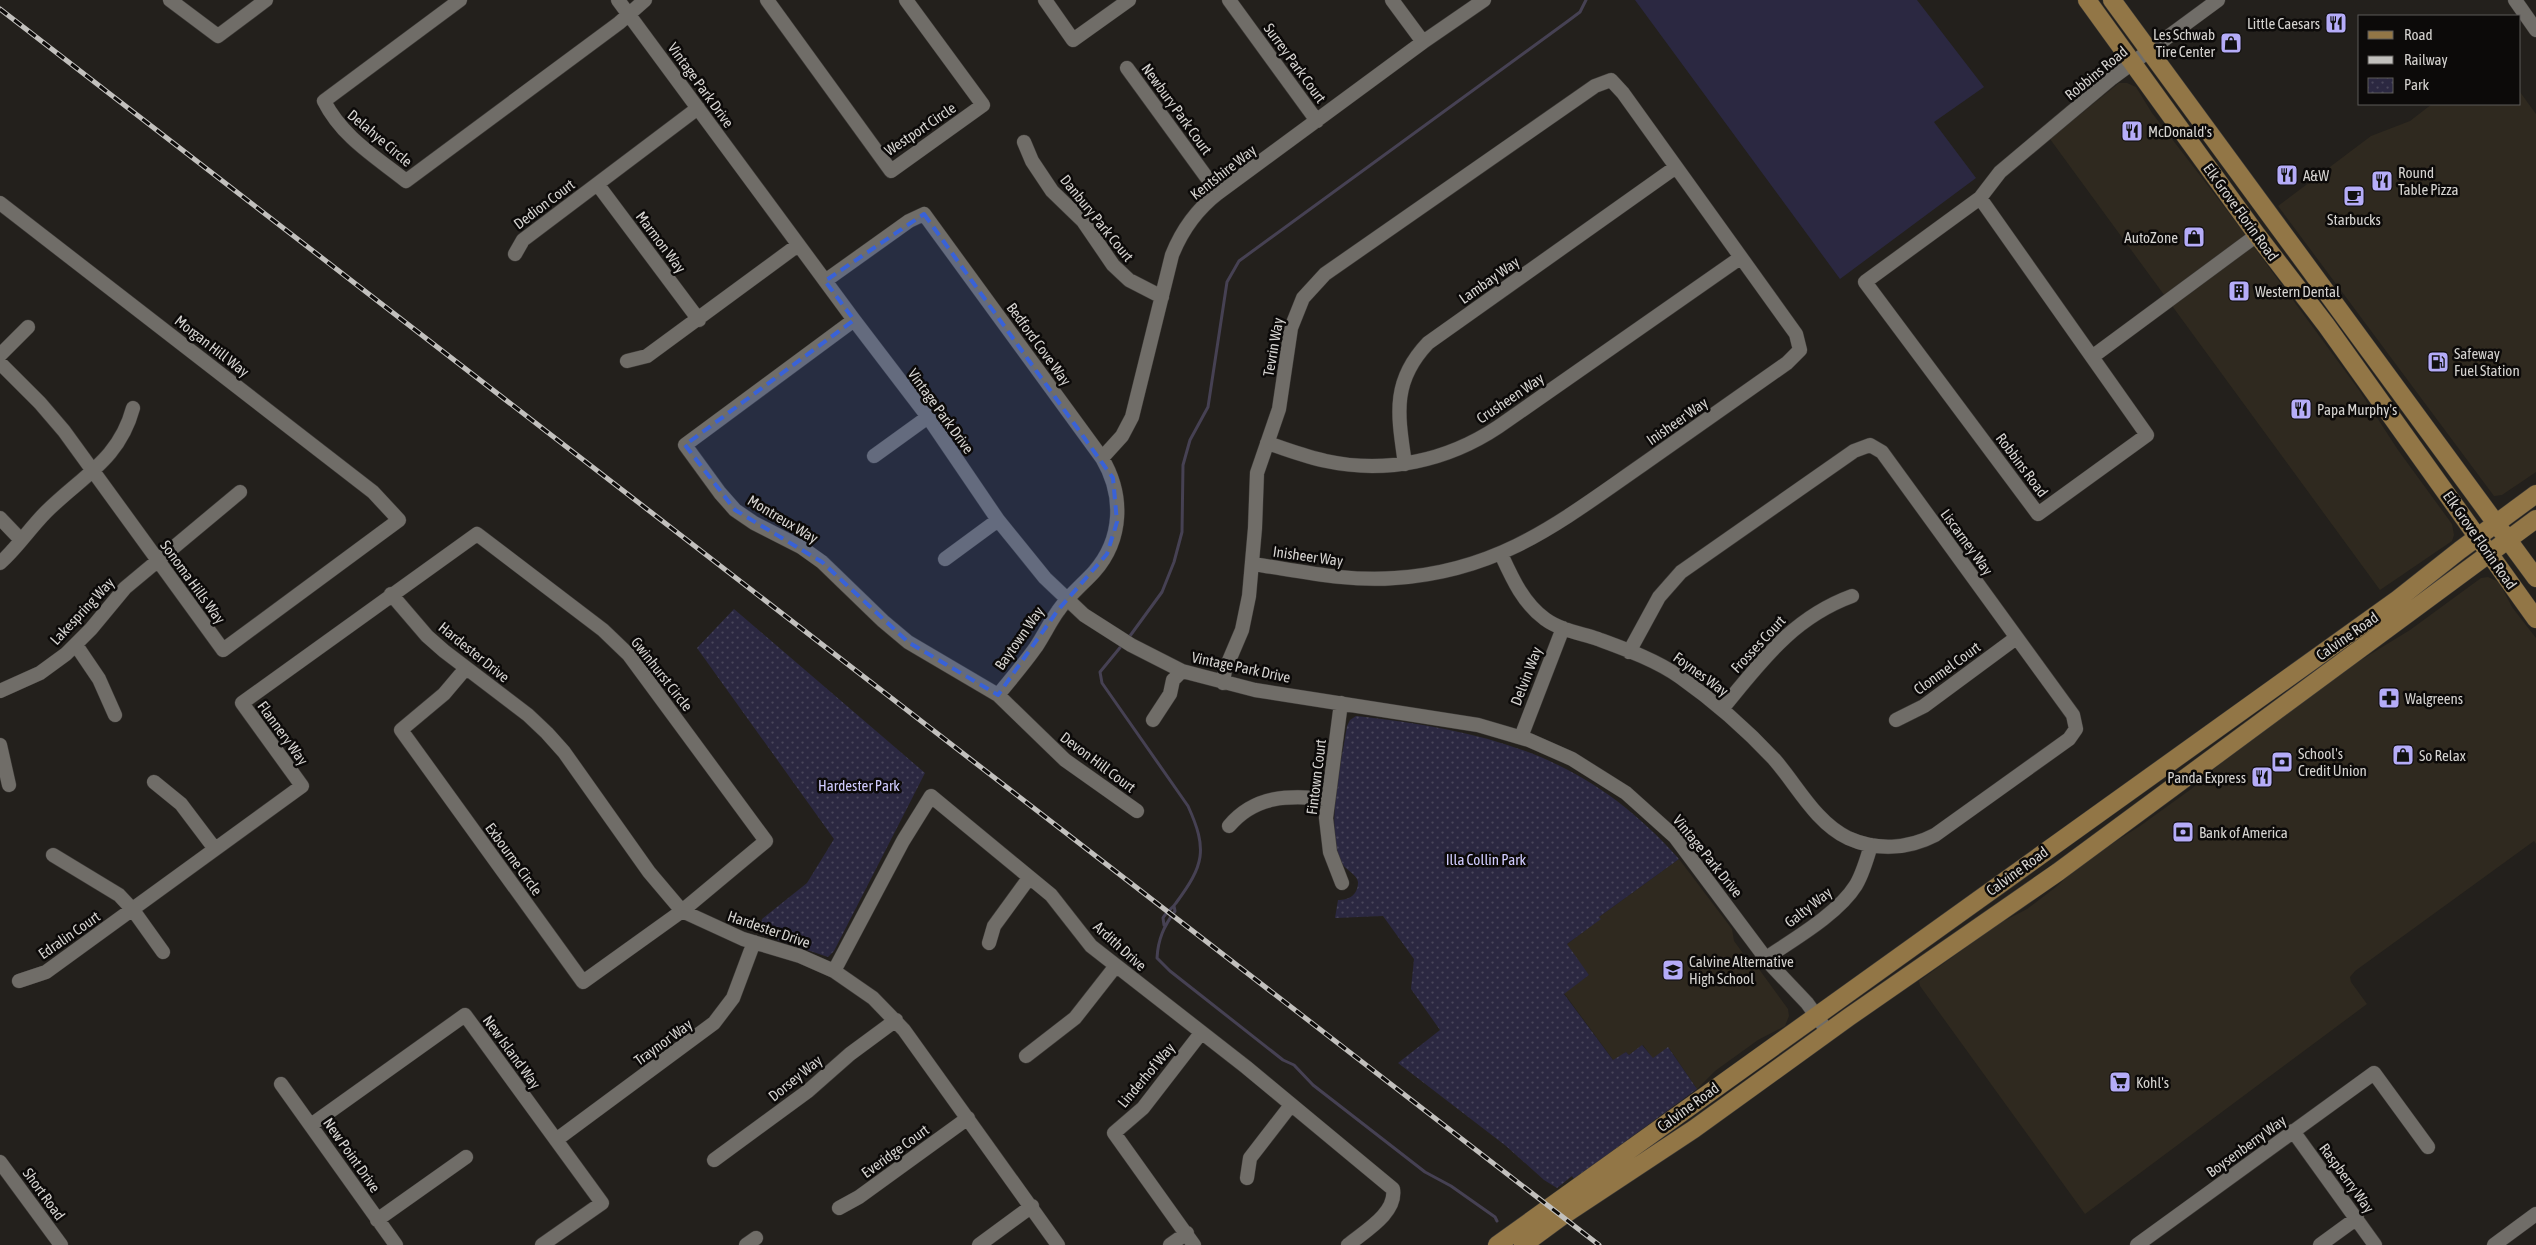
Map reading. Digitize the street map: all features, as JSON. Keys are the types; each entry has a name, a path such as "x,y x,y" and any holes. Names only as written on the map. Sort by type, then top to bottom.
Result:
{"main road":[{"name":"Elk Grove Florin Road","path":"2088,0 2257,235 2326,325 2536,619"},
{"name":"Elk Grove Florin Road","path":"2112,0 2536,578"},
{"path":"2326,325 2340,330 2357,345 2365,345"},
{"name":"Calvine Road","path":"1497,1245 2398,599 2536,494"},
{"name":"Calvine Road","path":"1523,1245 1561,1217 1694,1129 1828,1032 2058,872 2536,519"},
{"path":"2205,763 2206,748 2240,721 2252,704"},
{"path":"2058,872 2054,865 2058,856 2081,836 2100,812"},
{"path":"1990,918 2004,898 2039,864 2042,859 2040,854"}],"street":[{"path":"170,0 218,36 266,0"},
{"name":"Delahye Circle","path":"460,0 324,102 334,121 350,138 406,181 619,23 628,14"},
{"name":"Vintage Park Drive","path":"618,0 825,281 928,417 998,520 1026,557 1084,615 1131,645 1182,671 1223,683 1462,721 1521,737 1553,750 1591,770 1626,793 1655,818 1687,852 1766,958 1816,1015 1828,1032"},
{"path":"628,14 645,0"},
{"name":"Westport Circle","path":"767,0 891,171 983,105 906,0"},
{"path":"1045,0 1074,40 1129,0"},
{"name":"Surrey Park Court","path":"1229,0 1317,121"},
{"path":"1392,0 1423,42"},
{"name":"Kentshire Way","path":"1102,458 1122,436 1132,416 1172,255 1181,235 1200,208 1423,42 1484,0"},
{"name":"Robbins Road","path":"1980,198 2147,434 2038,514 1865,282 1980,198 2000,172 2149,51 2218,0"},
{"path":"2515,0 2536,30"},
{"name":"Newbury Park Court","path":"1127,68 1218,194"},
{"name":"Inisheer Way","path":"1253,564 1336,577 1394,579 1462,567 1501,554 1552,528 1787,363 1800,350 1796,334 1623,92 1611,80"},
{"name":"Tevrin Way","path":"1223,683 1225,670 1242,630 1253,564 1256,473 1279,409 1294,317 1303,298 1317,281 1587,91 1611,80"},
{"path":"598,185 698,108"},
{"name":"Danbury Park Court","path":"1024,142 1032,161 1052,191 1082,221 1113,265 1129,280 1162,297"},
{"name":"Lambay Way","path":"1405,464 1399,424 1399,401 1404,380 1421,351 1428,343 1676,168"},
{"name":"Dedion Court","path":"515,254 523,240 598,185"},
{"name":"Marmon Way","path":"598,185 699,320"},
{"name":"Morgan Hill Way","path":"0,203 373,492 399,520"},
{"name":"Bedford Cove Way","path":"825,281 908,221 924,214 1102,458 1116,488 1118,511 1115,533 1101,564 1067,600"},
{"path":"2092,357 2257,235"},
{"path":"627,361 647,356 699,320 798,244"},
{"name":"Crusheen Way","path":"1267,443 1320,460 1348,465 1405,464 1448,453 1489,433 1740,258"},
{"name":"Montreux Way","path":"854,320 685,445 720,492 740,513 754,523 801,547 822,562 883,621 908,642 998,695"},
{"path":"0,355 28,327"},
{"name":"Sonoma Hills Way","path":"0,363 56,422 223,650 399,520"},
{"path":"0,563 60,498 92,471 117,445 128,424 133,408"},
{"path":"874,456 928,417"},
{"name":"Liscarney Way","path":"1629,652 1659,596 1681,572 1854,451 1870,445 1882,452 2073,716 2076,729 2069,739 1935,835 1914,844 1897,847 1871,845"},
{"name":"Lakespring Way","path":"0,691 40,673 76,645 125,588 240,492"},
{"path":"0,518 21,540"},
{"path":"945,559 998,520"},
{"name":"Gwinhurst Circle","path":"391,594 478,534 603,630 630,655 766,841 682,911"},
{"name":"Foynes Way","path":"1501,554 1520,592 1545,619 1562,628 1664,666 1722,709 1773,758 1829,825 1848,838 1871,845"},
{"name":"Hardester Drive","path":"391,594 426,636 528,715 547,733 564,752 649,872 682,911 723,931 800,956 834,971 873,998 896,1020 1032,1206 1058,1245"},
{"name":"Flannery Way","path":"133,910 302,786 242,703 391,594"},
{"name":"Frosses Court","path":"1722,709 1784,636 1816,613 1852,596"},
{"name":"Baytown Way","path":"998,695 1035,649 1067,600"},
{"name":"Delvin Way","path":"1521,737 1562,628"},
{"name":"Clonmel Court","path":"1896,720 1924,706 2016,638"},
{"path":"76,645 100,679 115,716"},
{"name":"Exbourne Circle","path":"466,668 439,699 401,730 583,982 682,911"},
{"path":"1153,720 1170,694 1173,680 1182,671"},
{"name":"Devon Hill Court","path":"998,695 1065,760 1137,811"},
{"name":"Fintown Court","path":"1342,703 1327,799 1326,818 1330,852 1342,883"},
{"path":"0,745 9,785"},
{"path":"154,782 181,804 215,849"},
{"name":"Ardith Drive","path":"834,971 903,841 932,796 1051,895 1090,946 1291,1104 1393,1189 1394,1198 1391,1206 1348,1245"},
{"path":"1229,826 1243,812 1273,798 1294,796 1327,799"},
{"name":"Galty Way","path":"1766,958 1833,910 1849,895 1860,877 1871,845"},
{"path":"53,854 110,888 133,910 162,952"},
{"path":"989,942 994,926 1029,878"},
{"name":"Edralin Court","path":"19,981 46,972 133,910"},
{"name":"Traynor Way","path":"556,1140 714,1023 735,993 754,942"},
{"path":"1026,1056 1075,1018 1115,967"},
{"name":"New Island Way","path":"311,1125 465,1014 602,1203 542,1245"},
{"name":"Dorsey Way","path":"714,1160 808,1091 850,1054 896,1020"},
{"name":"Linderhof Way","path":"1190,1239 1114,1133 1143,1108 1201,1033"},
{"name":"Boysenberry Way","path":"2137,1245 2374,1073 2428,1147"},
{"name":"New Point Drive","path":"281,1084 396,1245"},
{"path":"1247,1178 1250,1158 1291,1104"},
{"name":"Everidge Court","path":"839,1208 859,1197 968,1118"},
{"name":"Raspberry Way","path":"2293,1131 2375,1245"},
{"path":"377,1220 466,1157"},
{"name":"Short Road","path":"0,1162 62,1245"},
{"path":"979,1245 1032,1206"},
{"path":"2497,1244 2536,1214"},
{"path":"2320,1245 2357,1218"},
{"path":"1170,1245 1190,1239"}],"highlighted area":[{"path":"924,214 1113,478 1117,522 1107,554 1058,610 998,695 908,642 822,562 735,510 685,445 854,320 825,281"}],"shaded area":[{"path":"2119,83 2127,83 2136,87 2152,113 2232,217 2359,390 2398,450 2452,524 2454,535 2452,541 2380,590 2050,139"},
{"path":"2521,93 2536,114 2536,472 2502,495 2494,496 2278,206 2371,136 2410,121 2431,105 2521,105"},
{"path":"2488,577 2499,582 2512,607 2536,638 2536,844 2534,841 2355,971 2350,977 2351,982 2367,1004 2085,1214 1920,986 1919,981 2000,923 2027,909 2056,887 2083,862 2140,826 2194,787 2225,759 2338,674 2410,630 2481,578"},
{"name":"Calvine Alternative High School","path":"1679,859 1732,929 1734,941 1748,960 1756,965 1788,1009 1789,1016 1785,1026 1758,1040 1715,1071 1697,1089 1669,1048 1653,1059 1643,1045 1629,1055 1626,1052 1614,1061 1564,993 1589,975 1566,945 1600,919 1599,917"}],"green space":[{"path":"1635,0 1917,0 1984,87 1934,122 1976,178 1840,279"},
{"name":"Hardester Park","path":"734,609 925,773 834,951 828,957 760,934 762,919 807,883 834,839 697,648"},
{"name":"Illa Collin Park","path":"1356,716 1450,730 1493,740 1533,754 1572,772 1609,795 1644,824 1679,859 1599,917 1601,919 1567,944 1589,975 1564,994 1613,1060 1626,1052 1629,1055 1642,1045 1653,1058 1668,1047 1697,1089 1574,1179 1572,1176 1557,1188 1544,1180 1506,1146 1398,1063 1440,1030 1411,989 1414,959 1383,916 1335,918 1338,900 1352,896 1358,887 1356,877 1343,865 1339,858 1334,815 1347,726 1350,720"}],"waterway":[{"path":"1127,640 1162,592 1174,562 1182,532 1183,465 1190,440 1208,407 1227,282 1239,261 1580,12 1586,0"},
{"path":"1123,644 1100,672 1102,683 1188,806 1198,834 1200,846 1200,857 1192,878 1176,903 1164,916 1164,925"},
{"path":"1174,906 1175,911 1160,939 1157,958 1170,971 1283,1060 1294,1065 1313,1085 1425,1172 1451,1186 1495,1217 1497,1221"}],"railway":[{"path":"0,9 1599,1245"}],"place":[{"name":"Little Caesars","path":"2336,23"},
{"name":"Les Schwab Tire Center","path":"2231,43"},
{"name":"McDonald's","path":"2132,131"},
{"name":"A&W","path":"2287,175"},
{"name":"Round Table Pizza","path":"2382,181"},
{"name":"Starbucks","path":"2354,196"},
{"name":"AutoZone","path":"2194,237"},
{"name":"Western Dental","path":"2239,291"},
{"name":"Safeway Fuel Station","path":"2438,362"},
{"name":"Papa Murphy's","path":"2301,409"},
{"name":"Walgreens","path":"2389,698"},
{"name":"So Relax","path":"2403,755"},
{"name":"School's Credit Union","path":"2282,762"},
{"name":"Panda Express","path":"2262,777"},
{"name":"Bank of America","path":"2183,832"},
{"name":"Calvine Alternative High School","path":"1673,970"},
{"name":"Kohl's","path":"2120,1082"}]}
